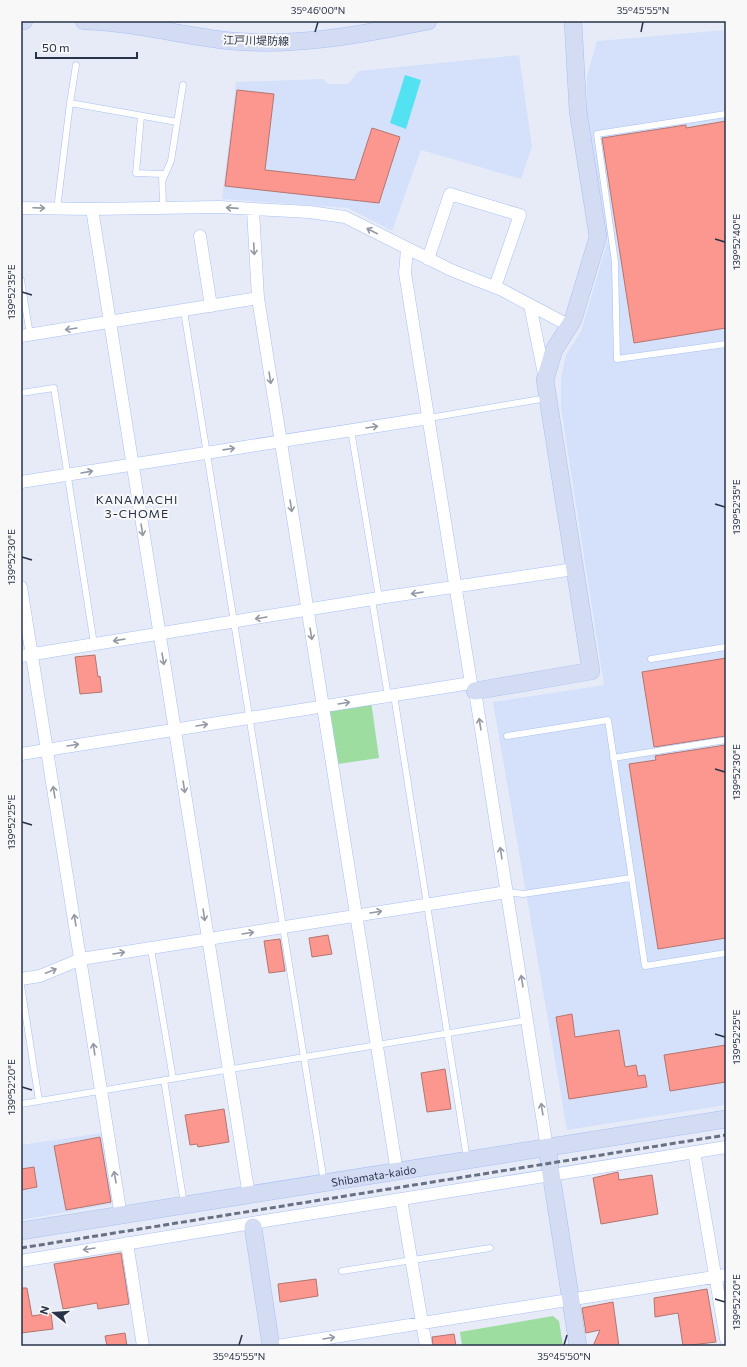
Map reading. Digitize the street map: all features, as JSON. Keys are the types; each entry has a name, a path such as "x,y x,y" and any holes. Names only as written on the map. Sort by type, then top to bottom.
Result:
{"street":[{"name":"江戸川堤防線","path":"84,21 134,25 213,39 254,42 326,38 428,21"},
{"path":"545,380 554,350 573,320 598,237 578,111 573,21"},
{"path":"428,259 450,194 520,215 495,287"},
{"path":"21,208 92,210 163,207 219,207 310,212 345,217 428,259 495,287 570,326"},
{"path":"92,210 158,633 175,730 249,1196"},
{"path":"253,210 258,298 355,916 397,1172"},
{"path":"200,236 211,306"},
{"path":"407,249 405,273 528,1020 578,1346"},
{"path":"25,336 258,298"},
{"path":"21,754 322,706 591,671 545,380 530,305"},
{"path":"21,482 428,418"},
{"path":"26,655 158,633 574,569"},
{"path":"21,587 26,655 47,749 121,1216"},
{"path":"21,979 40,976 81,959 507,892"},
{"name":"Shibamata-kaido","path":"21,1231 249,1196 726,1119"},
{"path":"21,1260 252,1225 401,1199 726,1147"},
{"path":"694,1152 720,1276 726,1339"},
{"path":"401,1199 426,1346"},
{"path":"252,1225 271,1346"},
{"path":"127,1243 143,1346"},
{"path":"277,1346 720,1276"}],"lane":[{"path":"57,209 76,65"},
{"path":"162,181 171,161 183,85"},
{"path":"70,103 177,122"},
{"path":"726,114 597,134 615,262 617,359 726,344"},
{"path":"141,116 136,173 162,174 163,207"},
{"path":"21,280 25,336"},
{"path":"184,311 208,452 324,1184"},
{"path":"21,393 54,388 94,644"},
{"path":"428,418 547,398"},
{"path":"351,430 391,696 427,904 467,1161"},
{"path":"651,659 726,647"},
{"path":"507,736 608,720 645,966 726,953"},
{"path":"613,758 726,740"},
{"path":"507,892 523,894 631,878"},
{"path":"151,949 173,1078"},
{"path":"21,985 39,1101"},
{"path":"21,1104 528,1020"},
{"path":"164,1080 184,1206"},
{"path":"342,1271 490,1248"}],"shaded area":[{"path":"726,30 726,1105 567,1130 493,702 604,685 561,408 561,378 566,355 581,331 608,240 587,113 587,76 597,41"},
{"path":"519,55 532,147 521,179 421,150 392,231 348,208 222,199 236,82 323,79 328,84 348,84 359,71"},
{"path":"102,1133 112,1204 21,1220 21,1145"}],"green space":[{"path":"371,701 379,758 338,764 329,708"},
{"path":"553,1316 559,1321 563,1346 462,1346 460,1332"}],"water":[{"path":"405,75 421,80 406,129 390,123"}],"building":[{"path":"237,90 274,94 265,170 355,180 372,128 400,137 379,203 225,186"},
{"path":"726,121 726,328 634,343 602,138 686,125 686,128"},
{"path":"95,655 102,692 80,694 75,657"},
{"path":"726,658 726,736 654,747 642,672"},
{"path":"726,745 726,938 658,949 629,764 656,760 655,756"},
{"path":"328,935 332,954 312,957 309,938"},
{"path":"280,939 285,971 269,973 264,941"},
{"path":"572,1014 575,1037 619,1030 625,1067 636,1065 638,1076 645,1075 647,1087 569,1099 556,1017"},
{"path":"726,1045 726,1082 670,1091 664,1055"},
{"path":"445,1069 451,1109 427,1112 421,1073"},
{"path":"224,1109 229,1142 198,1147 197,1144 190,1145 185,1115"},
{"path":"100,1137 111,1202 66,1210 54,1146"},
{"path":"34,1167 37,1187 21,1190 21,1169"},
{"path":"618,1172 619,1180 652,1175 658,1214 601,1224 593,1178"},
{"path":"121,1253 129,1304 98,1309 97,1303 63,1309 54,1264"},
{"path":"316,1279 318,1296 280,1302 278,1284"},
{"path":"21,1288 27,1288 32,1316 51,1313 53,1329 21,1333"},
{"path":"707,1289 716,1342 683,1346 678,1313 655,1317 654,1298"},
{"path":"613,1302 619,1346 593,1346 600,1330 586,1333 582,1308"},
{"path":"125,1333 127,1346 107,1346 105,1336"},
{"path":"454,1334 456,1346 433,1346 432,1337"}],"railway":[{"path":"21,1248 726,1135"}],"district":[{"name":"KANAMACHI 3-CHOME","path":"137,506"}]}
